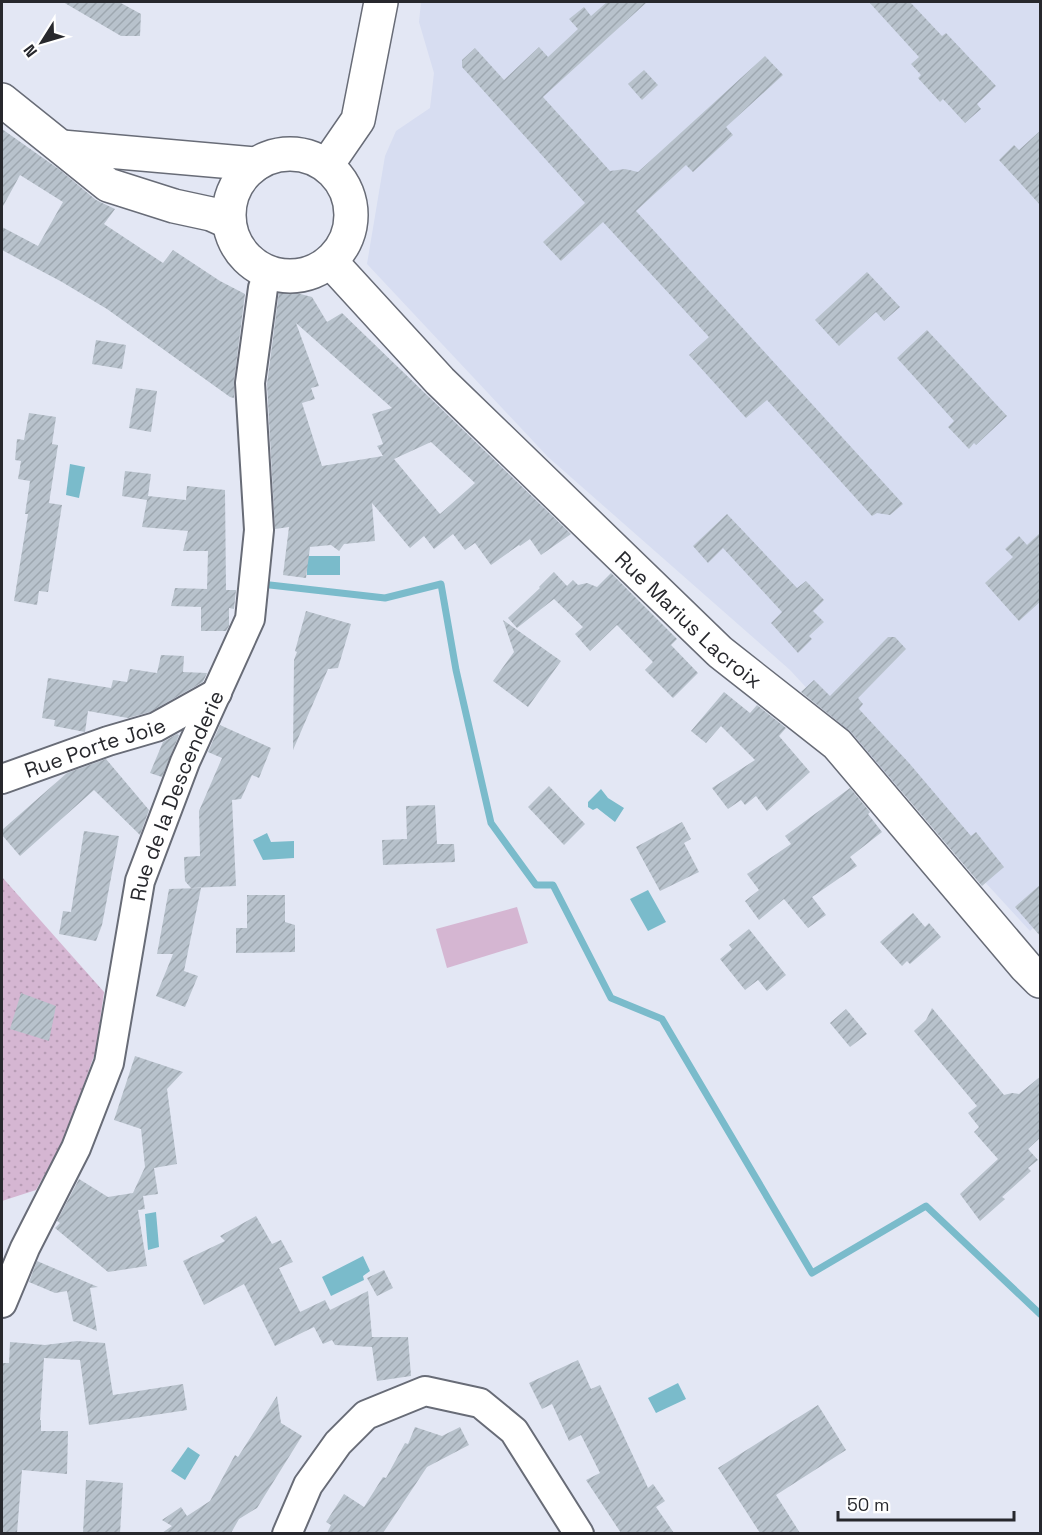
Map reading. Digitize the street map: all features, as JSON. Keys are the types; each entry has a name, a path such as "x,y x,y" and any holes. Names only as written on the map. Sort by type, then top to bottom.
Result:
{"main road":[{"path":"327,165 358,120 381,2"},
{"path":"2,100 108,184 174,206 211,214 229,222"},
{"path":"62,147 256,164"},
{"path":"291,153 310,156 327,165 348,192 352,210 351,230 344,247 331,262 317,271 302,276 285,277 254,266 233,239 229,222 229,205 234,189 244,175 256,164 273,156 291,153"},
{"name":"Rue Marius Lacroix","path":"331,262 440,381 720,652 837,744 1036,967"}],"street":[{"name":"Rue de la Descenderie","path":"2,1304 13,1246 76,1148 109,1063 140,881 185,762 250,619 260,530 250,383 262,288 269,273"},
{"name":"Rue Porte Joie","path":"2,779 108,741 156,727 217,693"},
{"path":"287,1533 308,1485 338,1443 366,1415 425,1391 480,1403 514,1431 579,1533"}],"shaded area":[{"path":"421,2 1040,2 1040,921 1030,931 790,670 548,457 367,264 385,156 396,131 430,108 434,73 419,22"},
{"path":"2,877 104,992 96,1050 65,1138 36,1190 2,1201"},
{"path":"517,907 528,943 447,968 436,929"}],"water":[{"path":"70,464 85,467 79,498 66,495"},
{"path":"307,556 340,556 340,575 307,575"},
{"path":"601,789 608,798 624,808 615,822 597,808 593,810 588,807 588,802"},
{"path":"267,833 271,842 294,841 294,858 263,860 253,840"},
{"path":"648,890 666,922 648,931 630,899"},
{"path":"156,1212 159,1247 148,1250 145,1214"},
{"path":"363,1256 370,1271 363,1276 364,1280 331,1296 322,1277"},
{"path":"678,1383 686,1399 656,1413 648,1398"},
{"path":"188,1447 200,1455 185,1480 171,1471"}],"building":[{"path":"63,2 119,2 141,14 140,36 121,36"},
{"path":"607,2 647,2 543,97 610,171 625,169 638,172 765,56 783,75 726,127 733,135 693,172 686,165 636,211 903,504 890,515 877,513 872,516 767,400 746,418 689,355 709,337 603,222 561,261 543,242 585,203 462,67 462,60 475,48 504,80 539,47 548,57 578,29 569,19 584,7 591,16"},
{"path":"869,2 910,2 942,36 946,33 996,86 977,104 981,109 965,123 943,99 940,102 918,78 921,75 911,64 919,57"},
{"path":"644,70 658,85 642,100 628,84"},
{"path":"2,129 60,170 96,200 115,209 104,224 163,263 173,250 220,281 245,294 234,398 107,309 2,250 2,227 38,246 63,202 20,175 2,208"},
{"path":"1041,130 1041,206 999,160 1014,145 1019,150"},
{"path":"867,272 900,307 884,321 876,312 839,346 815,320"},
{"path":"283,285 285,290 312,297 327,322 342,313 571,534 541,555 530,539 491,565 475,543 465,550 453,534 434,549 424,536 410,548 372,503 375,541 344,544 339,551 331,545 310,547 306,578 283,575 289,527 275,529 267,384 279,292","holes":["296,323 392,408 372,414 383,444 377,446 383,456 322,466 302,403 315,399 311,388 319,386","431,442 475,483 440,514 394,459"]},
{"path":"927,330 1007,416 969,449 948,427 954,421 897,358"},
{"path":"96,340 126,345 122,369 92,364"},
{"path":"136,388 157,391 151,432 129,428"},
{"path":"29,413 56,417 52,444 58,445 49,503 62,505 48,592 39,591 37,605 14,601 28,514 25,514 30,481 18,479 21,461 15,460 17,439 24,440"},
{"path":"125,471 151,474 148,496 186,500 187,486 225,490 226,590 236,590 234,609 229,608 229,626 226,631 201,631 201,607 171,606 175,588 207,589 208,551 183,551 188,531 142,527 147,500 122,496"},
{"path":"727,514 797,588 806,581 824,600 813,611 824,622 809,636 812,639 798,653 771,623 782,612 723,548 708,563 693,546"},
{"path":"1041,532 1041,601 1019,621 985,583 1013,557 1005,549 1019,536 1027,545"},
{"path":"554,572 567,586 573,580 578,585 587,583 597,587 611,573 677,639 671,645 698,673 673,698 645,670 653,662 617,625 590,651 575,634 583,627 554,599 517,628 508,618"},
{"path":"306,611 351,624 338,668 328,669 293,750 294,660"},
{"path":"503,620 561,661 528,707 493,681 514,652"},
{"path":"888,637 895,637 906,649 858,698 863,704 859,709 971,836 976,832 1004,867 982,886 851,732 801,692 814,680 830,696"},
{"path":"161,655 184,656 183,672 207,673 203,682 150,712 128,718 88,711 85,732 54,726 55,720 42,718 48,678 111,688 113,680 127,682 130,669 157,673"},
{"path":"724,692 750,713 757,705 786,728 779,736 810,772 767,811 756,796 745,805 741,800 728,809 712,788 755,760 721,726 706,743 691,731"},
{"path":"220,725 271,748 259,778 252,775 241,799 232,800 236,886 191,888 185,881 184,857 200,856 199,811 222,758 208,752"},
{"path":"179,735 162,777 150,773 163,742"},
{"path":"106,759 149,810 140,835 94,790 20,856 2,835 2,830 67,773"},
{"path":"549,786 585,824 564,845 528,807"},
{"path":"850,788 870,812 868,814 882,832 850,857 857,866 812,897 826,915 808,928 784,899 759,920 745,901 759,890 747,874 791,844 785,836"},
{"path":"435,805 437,844 454,844 455,862 383,865 382,840 407,839 406,806"},
{"path":"682,822 691,839 684,843 699,872 660,891 636,847"},
{"path":"84,831 119,836 102,925 96,941 59,934 63,911 71,912"},
{"path":"1041,884 1041,937 1015,907"},
{"path":"201,888 184,971 198,976 185,1007 156,996 173,954 157,954 169,889"},
{"path":"247,895 285,895 285,922 295,925 295,952 236,953 236,928 247,928"},
{"path":"913,913 925,927 929,923 941,937 910,964 907,961 902,966 880,942"},
{"path":"749,929 786,975 767,991 758,980 745,990 720,959 732,949 729,945"},
{"path":"21,993 56,1006 49,1041 10,1029"},
{"path":"932,1008 1004,1095 1019,1094 1041,1076 1041,1137 1028,1149 1038,1160 1028,1168 1031,1171 1002,1197 1005,1199 980,1221 960,1194 998,1159 974,1132 979,1127 968,1113 977,1106 914,1031 926,1020"},
{"path":"846,1009 867,1034 850,1047 830,1023"},
{"path":"135,1056 183,1072 167,1089 177,1164 154,1168 158,1194 143,1196 145,1209 138,1210 147,1266 108,1272 55,1228 60,1223 57,1221 79,1179 108,1197 133,1193 145,1167 141,1129 114,1120"},
{"path":"256,1216 272,1244 281,1240 293,1262 279,1268 300,1312 325,1300 330,1310 368,1291 372,1337 408,1337 411,1376 377,1381 372,1347 335,1345 332,1340 323,1344 314,1327 275,1346 244,1284 204,1305 183,1261 225,1241 220,1236"},
{"path":"37,1261 98,1287 90,1288 97,1331 73,1321 67,1291 55,1293 29,1282"},
{"path":"384,1270 393,1288 377,1296 367,1278"},
{"path":"77,1341 105,1343 113,1395 183,1384 187,1410 89,1425 80,1360 44,1358 41,1431 68,1431 67,1474 22,1470 17,1533 2,1533 2,1363 9,1363 10,1342 45,1345"},
{"path":"578,1360 591,1389 600,1385 648,1488 653,1484 665,1501 656,1507 674,1533 621,1533 586,1480 600,1473 581,1435 569,1441 552,1404 542,1409 529,1383"},
{"path":"277,1396 281,1423 302,1436 257,1508 239,1519 231,1533 162,1533 172,1526 162,1520 181,1507 187,1516 210,1501 235,1455 238,1457"},
{"path":"818,1405 846,1450 776,1495 800,1533 760,1533 718,1468"},
{"path":"415,1427 442,1436 460,1427 469,1445 427,1467 383,1533 327,1533 331,1525 326,1522 344,1494 364,1507 383,1477 386,1478 405,1443 408,1444"},
{"path":"86,1480 123,1483 120,1533 83,1533"}],"waterway":[{"path":"261,584 385,598 441,584 456,670 491,823 536,885 553,885 611,998 662,1019 812,1273 926,1206 1040,1314"}]}
